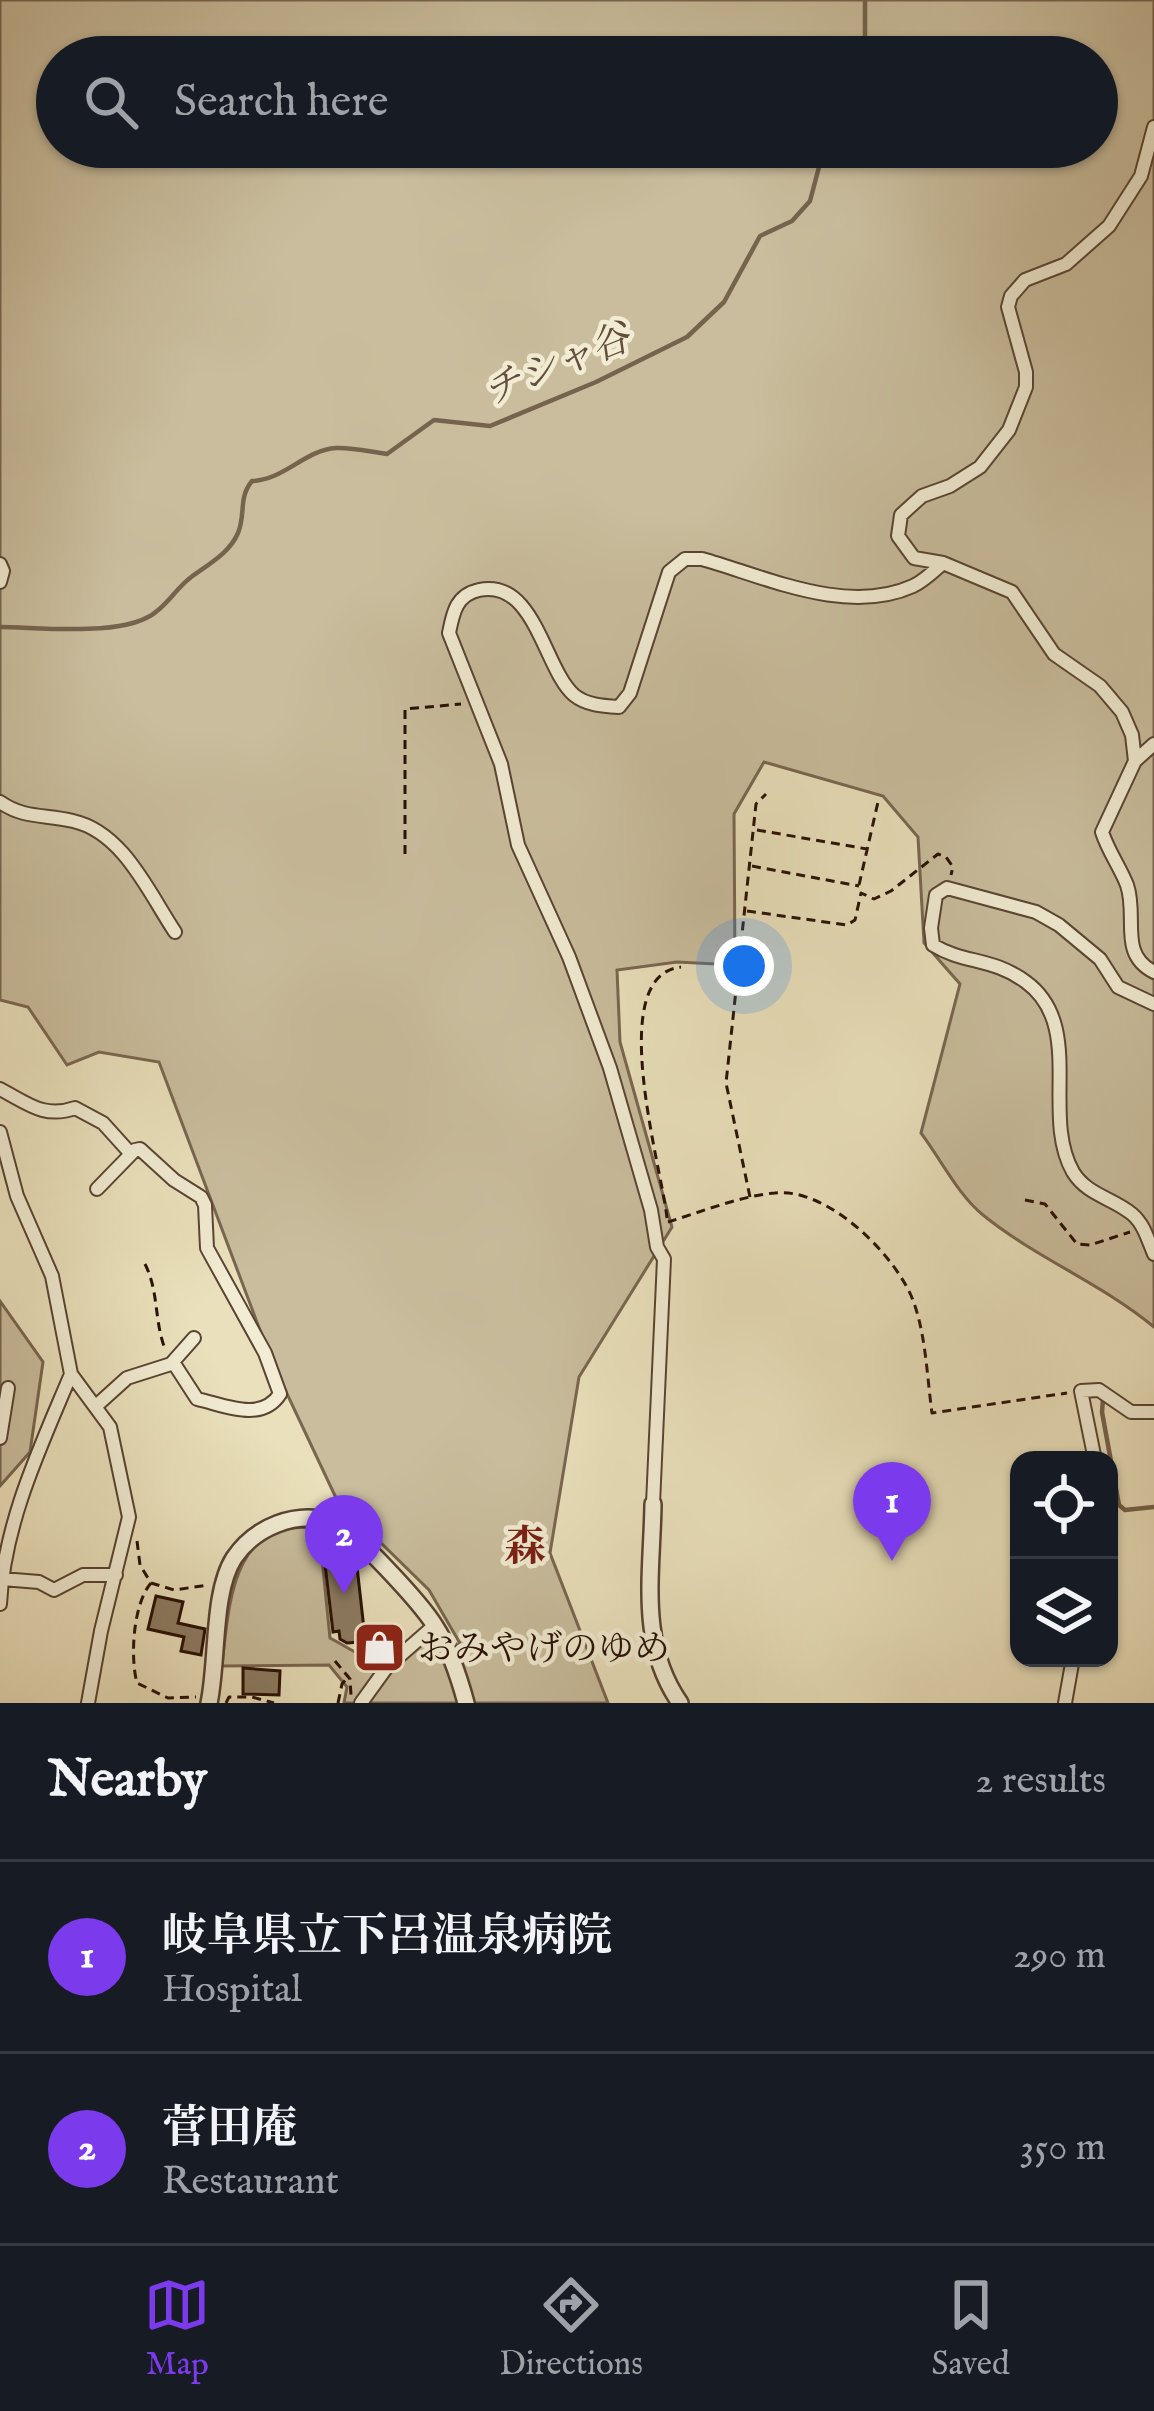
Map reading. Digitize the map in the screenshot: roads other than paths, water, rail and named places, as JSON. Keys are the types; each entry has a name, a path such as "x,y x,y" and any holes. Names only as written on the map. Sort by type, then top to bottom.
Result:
{"street":[{"path":"1135,761 1132,735 1122,712 1100,686 1054,654 1012,592 943,563 914,558 898,536 901,515 922,496 980,467 1009,430 1026,387 1008,307 1010,296 1024,280 1066,264 1109,226 1141,176 1154,127"},
{"path":"680,1703 662,1672 652,1641 664,1258 657,1247 610,1068 569,957 518,845 501,764 449,633 453,610 460,598 476,590 513,598 539,629 557,675 576,698 597,706 619,706 630,693 669,572 685,559 702,559 827,595 865,596 916,585 943,563"},
{"path":"0,564 0,582"},
{"path":"1154,744 1135,761 1102,832 1127,885 1130,947 1141,965 1154,972"},
{"path":"0,802 17,814 78,822 98,833 130,862 175,932"},
{"path":"1154,1004 1118,987 1100,958 1059,925 1002,901 946,888 936,896 933,944 949,954 1005,968 1032,986 1046,1004 1057,1023 1060,1106 1069,1163 1085,1187 1131,1213 1154,1254"},
{"path":"0,1089 45,1113 75,1108 103,1123 131,1154"},
{"path":"0,1132 16,1196 52,1277 71,1374 110,1427 129,1517 88,1703"},
{"path":"97,1189 140,1149 201,1197 207,1248 265,1353 280,1394 265,1409 254,1411 197,1399 173,1362"},
{"path":"95,1406 127,1378 173,1362 194,1338"},
{"path":"0,1604 24,1488 71,1374"},
{"path":"0,1438 8,1388"},
{"path":"1093,1451 1081,1391 1099,1390 1131,1412 1154,1412"},
{"path":"215,1701 226,1575 241,1550 261,1532 283,1521 308,1518 335,1522 366,1548 435,1625 466,1703"},
{"path":"2,1579 39,1582 55,1590 83,1575 116,1575"},
{"path":"361,1703 387,1667 435,1625"},
{"path":"1066,1703 1072,1667"}],"waterway":[{"name":"チシャ谷","path":"865,0 865,36"},
{"name":"チシャ谷","path":"0,627 104,628 143,619 229,547 238,533 252,481 274,476 325,450 387,454 434,420 490,426 687,337 724,302 760,236 792,221 810,201 819,168"},
{"path":"1103,1399 1119,1505 1125,1510 1154,1507"}],"place":[{"name":"岐阜県立下呂温泉病院","path":"892,1561"},
{"name":"菅田庵","path":"344,1594"},
{"name":"おみやげのゆめ","path":"379,1647"}],"district":[{"name":"森","path":"525,1545"}]}
